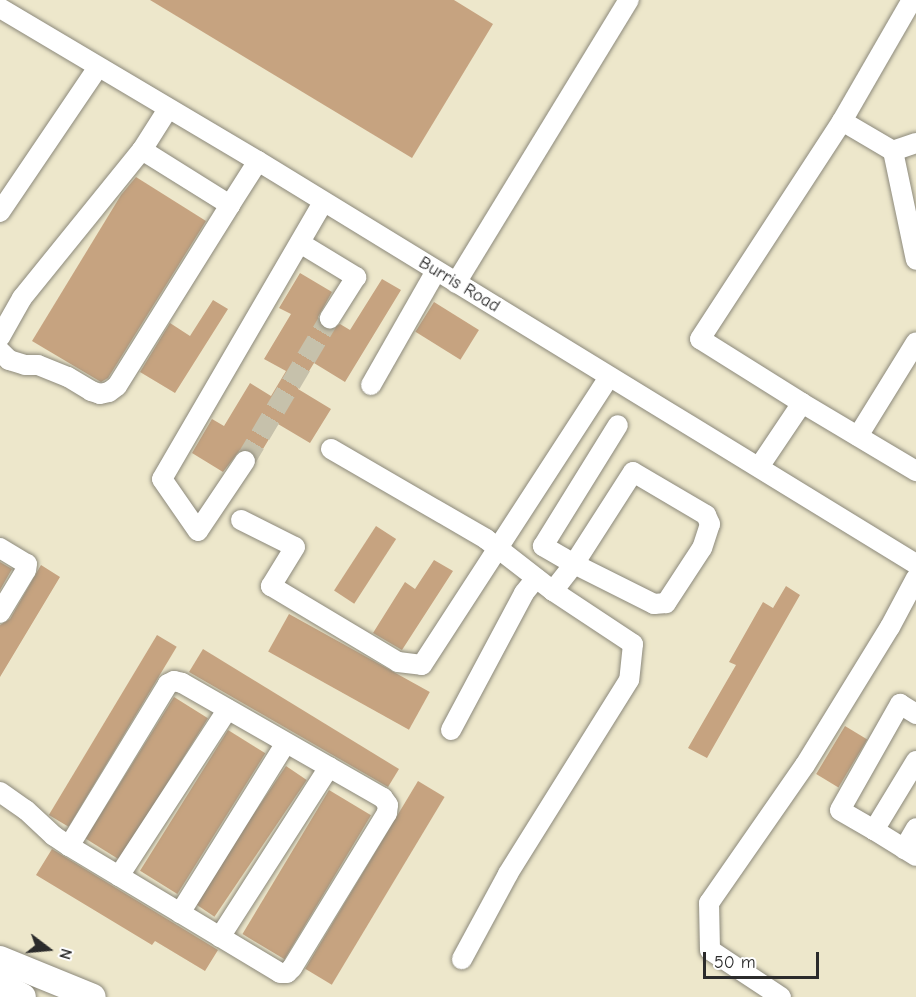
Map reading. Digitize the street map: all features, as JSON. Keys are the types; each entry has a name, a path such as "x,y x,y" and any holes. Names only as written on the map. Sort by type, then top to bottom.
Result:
{"main road":[{"path":"0,959 93,997"},
{"path":"0,984 23,997"}],"street":[{"path":"456,283 629,0"},
{"path":"912,0 842,121 700,339 802,404 916,471"},
{"name":"Burris Road","path":"0,8 258,161 916,564"},
{"path":"0,212 98,67"},
{"path":"0,337 22,298 142,150 168,109"},
{"path":"842,121 892,151 916,260"},
{"path":"892,151 916,144"},
{"path":"142,150 230,205"},
{"path":"0,351 9,360 38,365 68,377 91,391 100,394 110,392 117,386 258,161"},
{"path":"245,461 198,531 162,479 323,202"},
{"path":"300,243 356,277 330,318"},
{"path":"370,385 436,271"},
{"path":"858,436 916,342"},
{"path":"241,520 295,547 271,586 398,662 422,665 609,376"},
{"path":"759,467 802,404"},
{"path":"553,591 574,564 633,472 706,514 710,524 702,548 666,603 654,604 574,564 543,546 618,424"},
{"path":"331,449 486,539 553,591 633,644 629,680 508,874 462,959"},
{"path":"0,548 27,564 26,570 0,613"},
{"path":"451,730 524,593 536,578"},
{"path":"781,997 710,950 709,903 805,765 890,627 916,578"},
{"path":"0,792 26,810 69,846 280,973 287,973 292,968 387,813 388,805 383,798 182,683 168,684 69,846"},
{"path":"916,714 900,704 840,810 910,853 916,828"},
{"path":"119,876 228,709"},
{"path":"180,913 286,743"},
{"path":"874,830 916,761"},
{"path":"220,937 329,767"}],"building":[{"path":"150,0 454,0 493,24 412,158"},
{"path":"136,177 206,221 108,378 101,382 32,341 121,195"},
{"path":"300,273 332,292 318,317 320,324 329,330 340,324 350,330 382,279 401,290 345,382 314,363 298,389 331,409 310,443 278,424 257,459 251,451 240,450 223,472 192,453 212,419 224,426 250,383 271,396 286,371 264,359 291,314 279,308"},
{"path":"213,300 228,309 175,393 140,372 170,323 190,336"},
{"path":"434,302 479,330 460,360 415,332"},
{"path":"376,526 396,539 354,604 334,591"},
{"path":"434,560 453,571 402,650 373,633 405,582 415,589"},
{"path":"0,562 12,569 0,590"},
{"path":"41,565 60,577 0,677 0,625 10,619"},
{"path":"786,586 800,595 707,758 688,748 736,665 729,662 763,602 773,608"},
{"path":"289,614 430,692 409,730 268,652"},
{"path":"157,635 177,647 69,827 49,815"},
{"path":"203,649 399,769 388,787 189,672"},
{"path":"174,697 208,718 119,860 86,839"},
{"path":"845,726 867,739 838,787 816,774"},
{"path":"228,730 265,753 177,894 140,871"},
{"path":"286,766 307,780 214,917 194,903"},
{"path":"418,781 445,797 332,985 305,969"},
{"path":"329,790 371,815 284,959 242,934"},
{"path":"52,849 218,950 205,971 155,941 152,945 36,875"}],"tunnel":[{"path":"245,461 330,318"}]}
